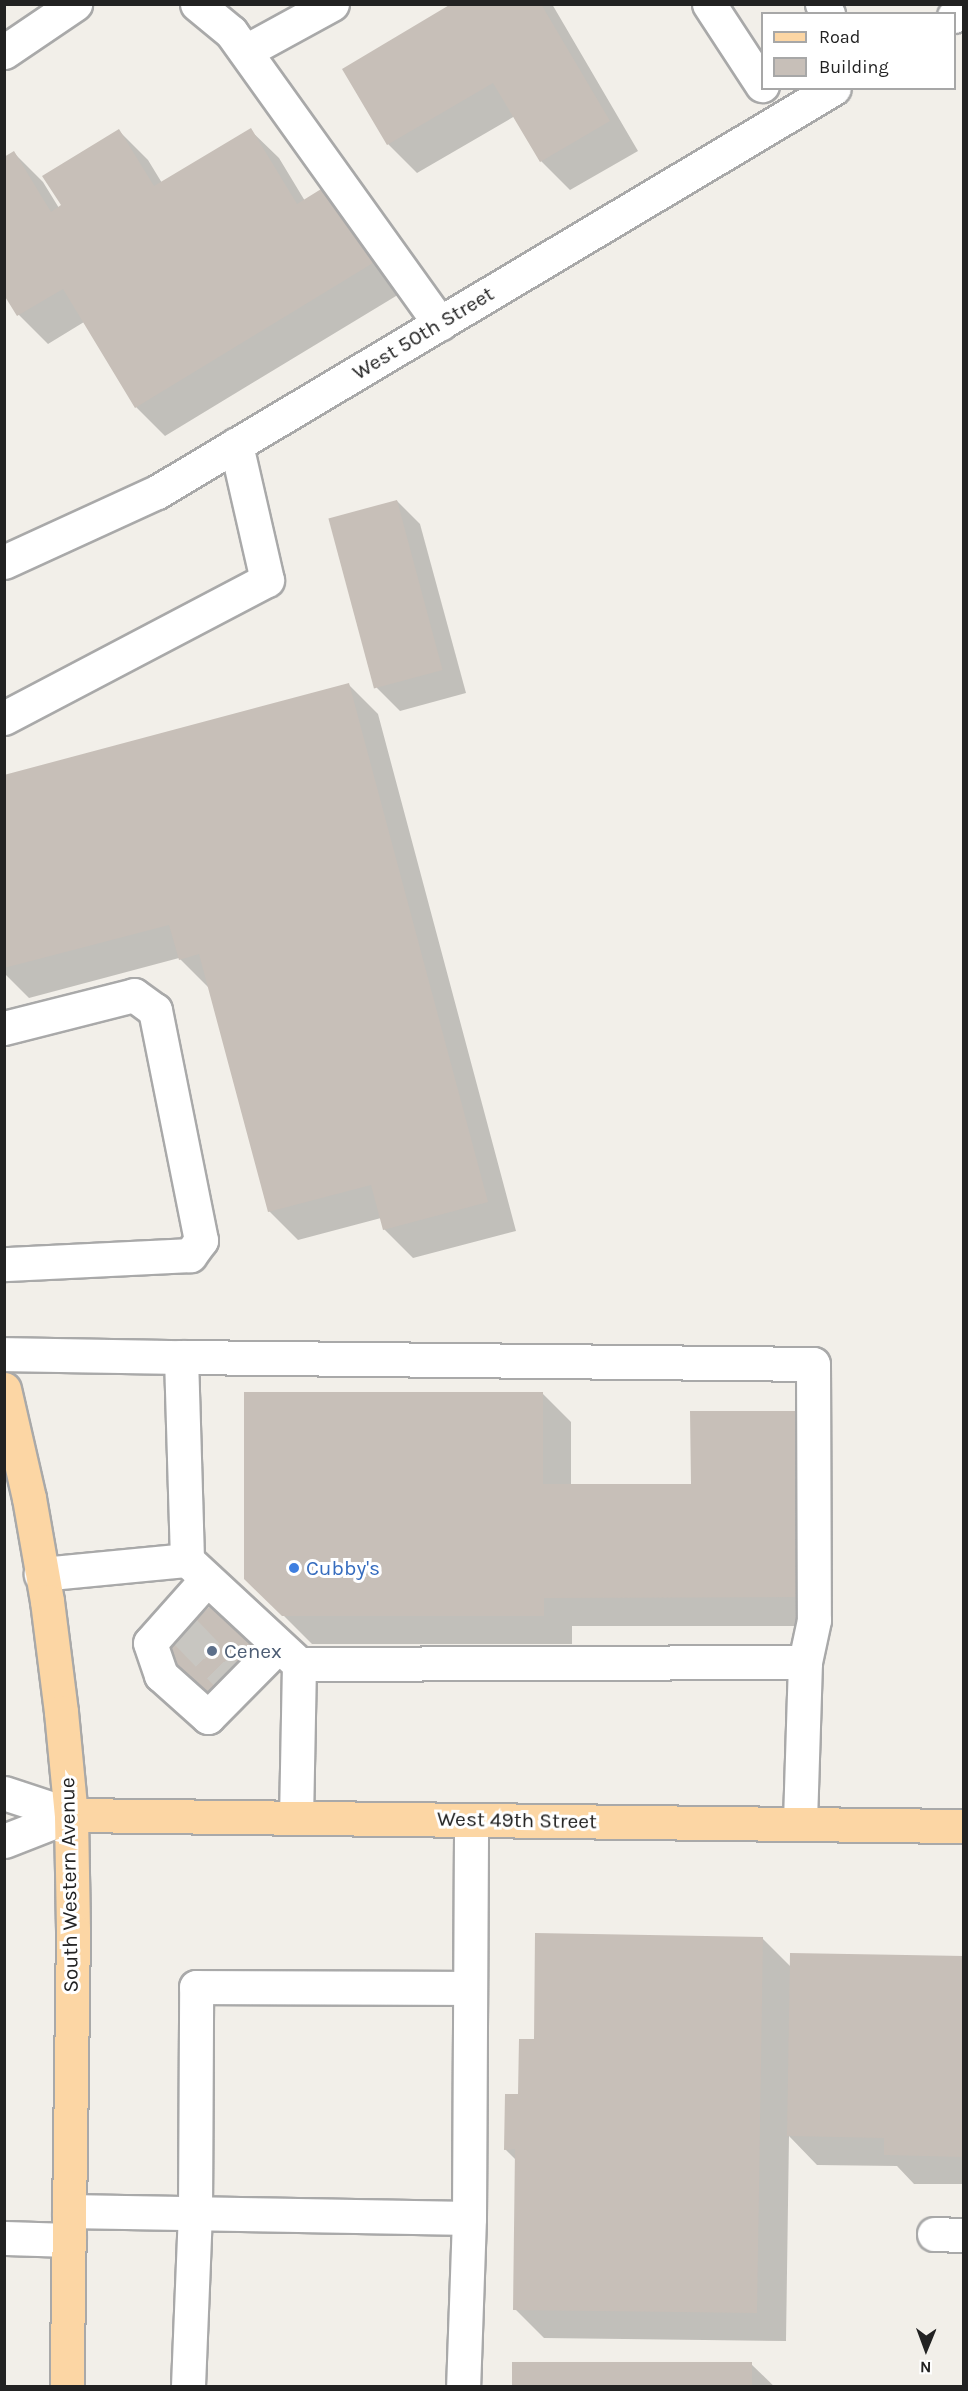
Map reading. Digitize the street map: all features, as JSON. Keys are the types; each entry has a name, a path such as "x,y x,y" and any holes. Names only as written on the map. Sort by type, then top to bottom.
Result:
{"main road":[{"name":"South Western Avenue","path":"4,1389 29,1498 41,1574 61,1712 71,1815 73,1930 67,2386"},
{"name":"West 49th Street","path":"71,1815 963,1826"}],"street":[{"path":"4,52 75,4"},
{"path":"197,4 231,32 246,51 440,324"},
{"path":"246,51 332,4"},
{"path":"709,4 761,83"},
{"path":"766,90 784,118"},
{"name":"West 50th Street","path":"4,562 157,492 831,90"},
{"path":"4,718 267,580 236,445"},
{"path":"4,1028 134,995 155,1010 201,1240 190,1256 4,1264"},
{"path":"4,1354 813,1364 814,1620 805,1662 800,1823"},
{"path":"181,1357 196,1570 179,1624 150,1643 161,1675 208,1717 235,1683 289,1655 805,1662"},
{"path":"41,1574 196,1570 289,1655 296,1818"},
{"name":"West 49th Street","path":"4,1793 71,1815"},
{"name":"West 49th Street","path":"4,1841 71,1815"},
{"path":"464,2386 469,2218 471,1820"},
{"path":"188,2386 195,2213 196,1987 470,1988"},
{"path":"4,2238 69,2225 195,2213 469,2218"}],"building":[{"path":"451,4 541,4 610,121 540,162 493,83 387,145 342,69"},
{"path":"251,128 297,204 326,186 373,263 135,408 63,289 17,316 4,295 4,157 14,151 51,212 61,205 42,176 119,129 154,186"},
{"path":"397,500 443,670 374,688 328,518"},
{"path":"349,683 488,1202 383,1230 371,1185 268,1212 199,954 179,960 169,925 4,968 4,775"},
{"path":"244,1392 543,1392 543,1484 691,1484 690,1411 797,1411 798,1597 544,1598 544,1616 282,1616 244,1579"},
{"name":"Cenex","path":"214,1602 261,1649 210,1700 163,1653"},
{"path":"535,1933 763,1937 757,2313 513,2310 515,2149 504,2150 505,2094 518,2094 519,2039 534,2039"},
{"path":"790,1953 964,1956 964,2157 884,2155 884,2138 787,2136"},
{"path":"512,2362 752,2362 752,2386 512,2386"}],"tunnel":[{"path":"185,1631 231,1679"}],"place":[{"name":"Cubby's","path":"294,1568"},
{"name":"Cenex","path":"212,1651"}]}
